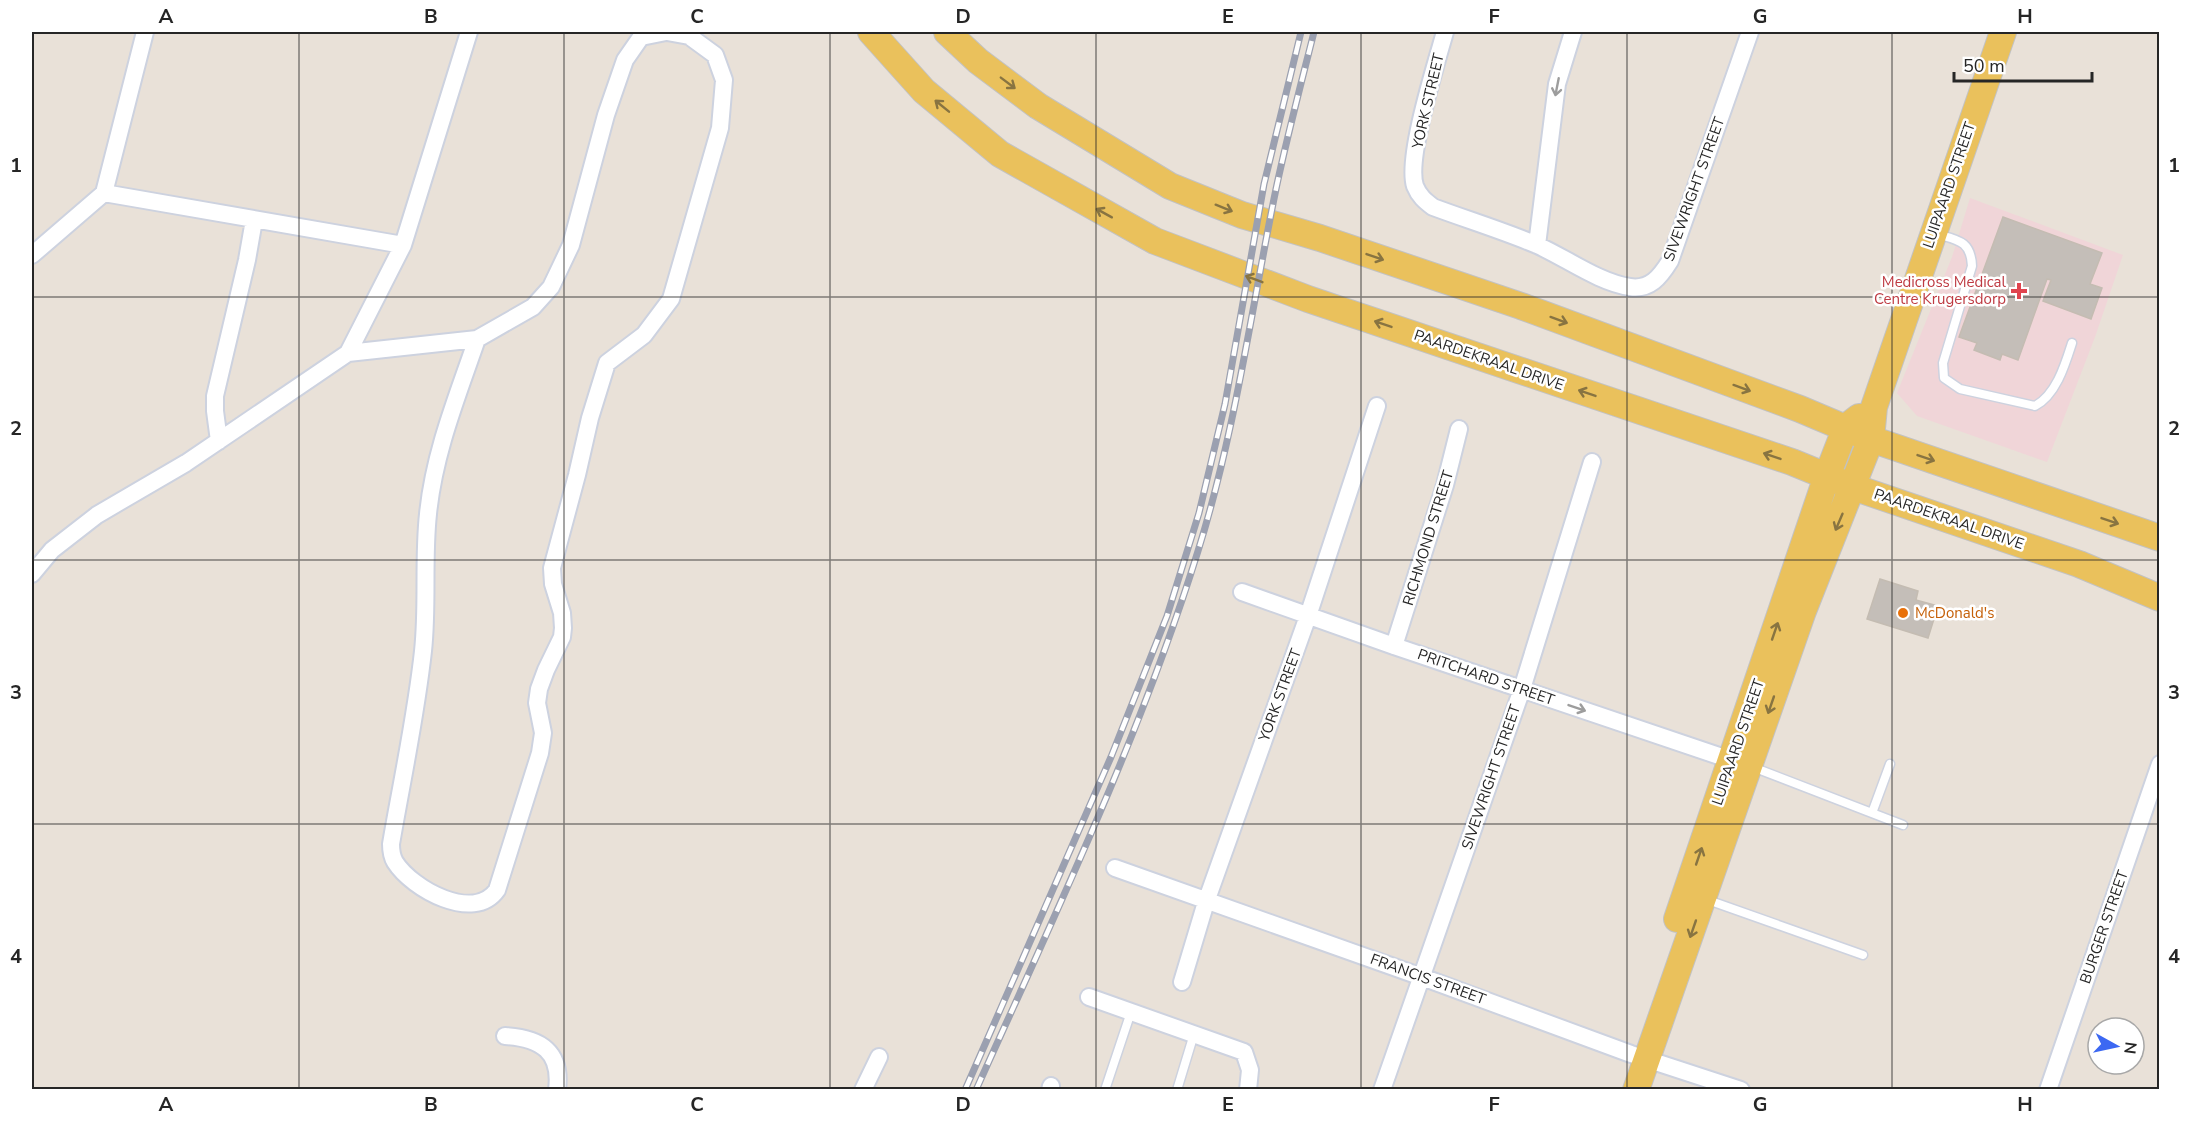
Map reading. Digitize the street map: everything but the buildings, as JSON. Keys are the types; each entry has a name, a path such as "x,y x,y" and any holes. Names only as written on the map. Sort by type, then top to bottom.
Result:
{"main road":[{"name":"PAARDEKRAAL DRIVE","path":"871,32 924,91 1000,154 1155,241 1308,299 1792,462 1853,487 2079,564 2160,598"},
{"path":"948,32 978,61 1038,106 1170,186 1242,215 1320,238 1521,306 1846,427 1870,439 2160,538"},
{"name":"LUIPAARD STREET","path":"1794,608 1853,487 1870,439 1874,406 2003,32"},
{"path":"1846,427 1874,406"},
{"name":"LUIPAARD STREET","path":"1636,1089 1639,1056 1794,608 1827,476 1846,427"},
{"name":"LUIPAARD STREET","path":"1619,1089 1639,1056 1703,898 1740,763"}],"street":[{"path":"32,255 104,193 145,32"},
{"path":"348,353 403,244 469,32"},
{"path":"32,574 52,550 97,516 219,441 348,353 477,339 533,307 551,286 571,245 606,115 625,60 641,37 666,32 689,36 715,55 724,80 720,128 672,299 644,335 608,363 590,418 552,568 553,585 564,628 562,638 539,689 537,703 543,733 540,753 497,890 486,901 464,904 441,898 419,885 394,861 391,844 422,654 426,615 424,569 428,513 442,439 477,339"},
{"name":"YORK STREET","path":"1413,171 1417,140 1445,32"},
{"path":"1536,245 1557,84 1574,32"},
{"name":"SIVEWRIGHT STREET","path":"1413,171 1415,185 1420,196 1433,207 1536,245 1607,279 1631,287 1648,285 1659,278 1670,261 1750,32"},
{"path":"104,193 403,244"},
{"path":"219,441 215,396 247,260 254,220"},
{"name":"YORK STREET","path":"1182,982 1206,902 1308,616 1377,406"},
{"name":"RICHMOND STREET","path":"1394,646 1445,485 1459,429"},
{"name":"SIVEWRIGHT STREET","path":"1382,1089 1522,689 1592,462"},
{"name":"PRITCHARD STREET","path":"1242,592 1740,763"},
{"name":"BURGER STREET","path":"2048,1089 2160,764"},
{"name":"FRANCIS STREET","path":"1115,868 1639,1056 1741,1089"},
{"path":"1089,997 1244,1052 1250,1070 1248,1089"},
{"path":"505,1036 528,1040 550,1054 558,1067 557,1089"},
{"path":"863,1089 879,1057"}],"lane":[{"path":"1933,233 1964,243 1971,253 1972,266 1943,363 1944,378 1960,389 2035,406 2046,401 2064,368 2072,343"},
{"path":"1740,763 1903,825"},
{"path":"1872,813 1890,764"},
{"path":"1703,898 1863,955"},
{"path":"1105,1089 1131,1012"},
{"path":"1177,1089 1194,1034"}],"shaded area":[{"path":"1970,198 2123,255 2095,337 2047,462 1917,416 1897,393 1952,257"}],"railway":[{"path":"965,1090 1111,757 1167,616 1199,513 1225,404 1264,184 1301,32"},
{"path":"976,1090 1124,756 1198,551 1222,462 1242,372 1276,189 1314,32"}],"place":[{"name":"Medicross Medical Centre Krugersdorp","path":"2019,291"},
{"name":"McDonald's","path":"1903,613"}]}
